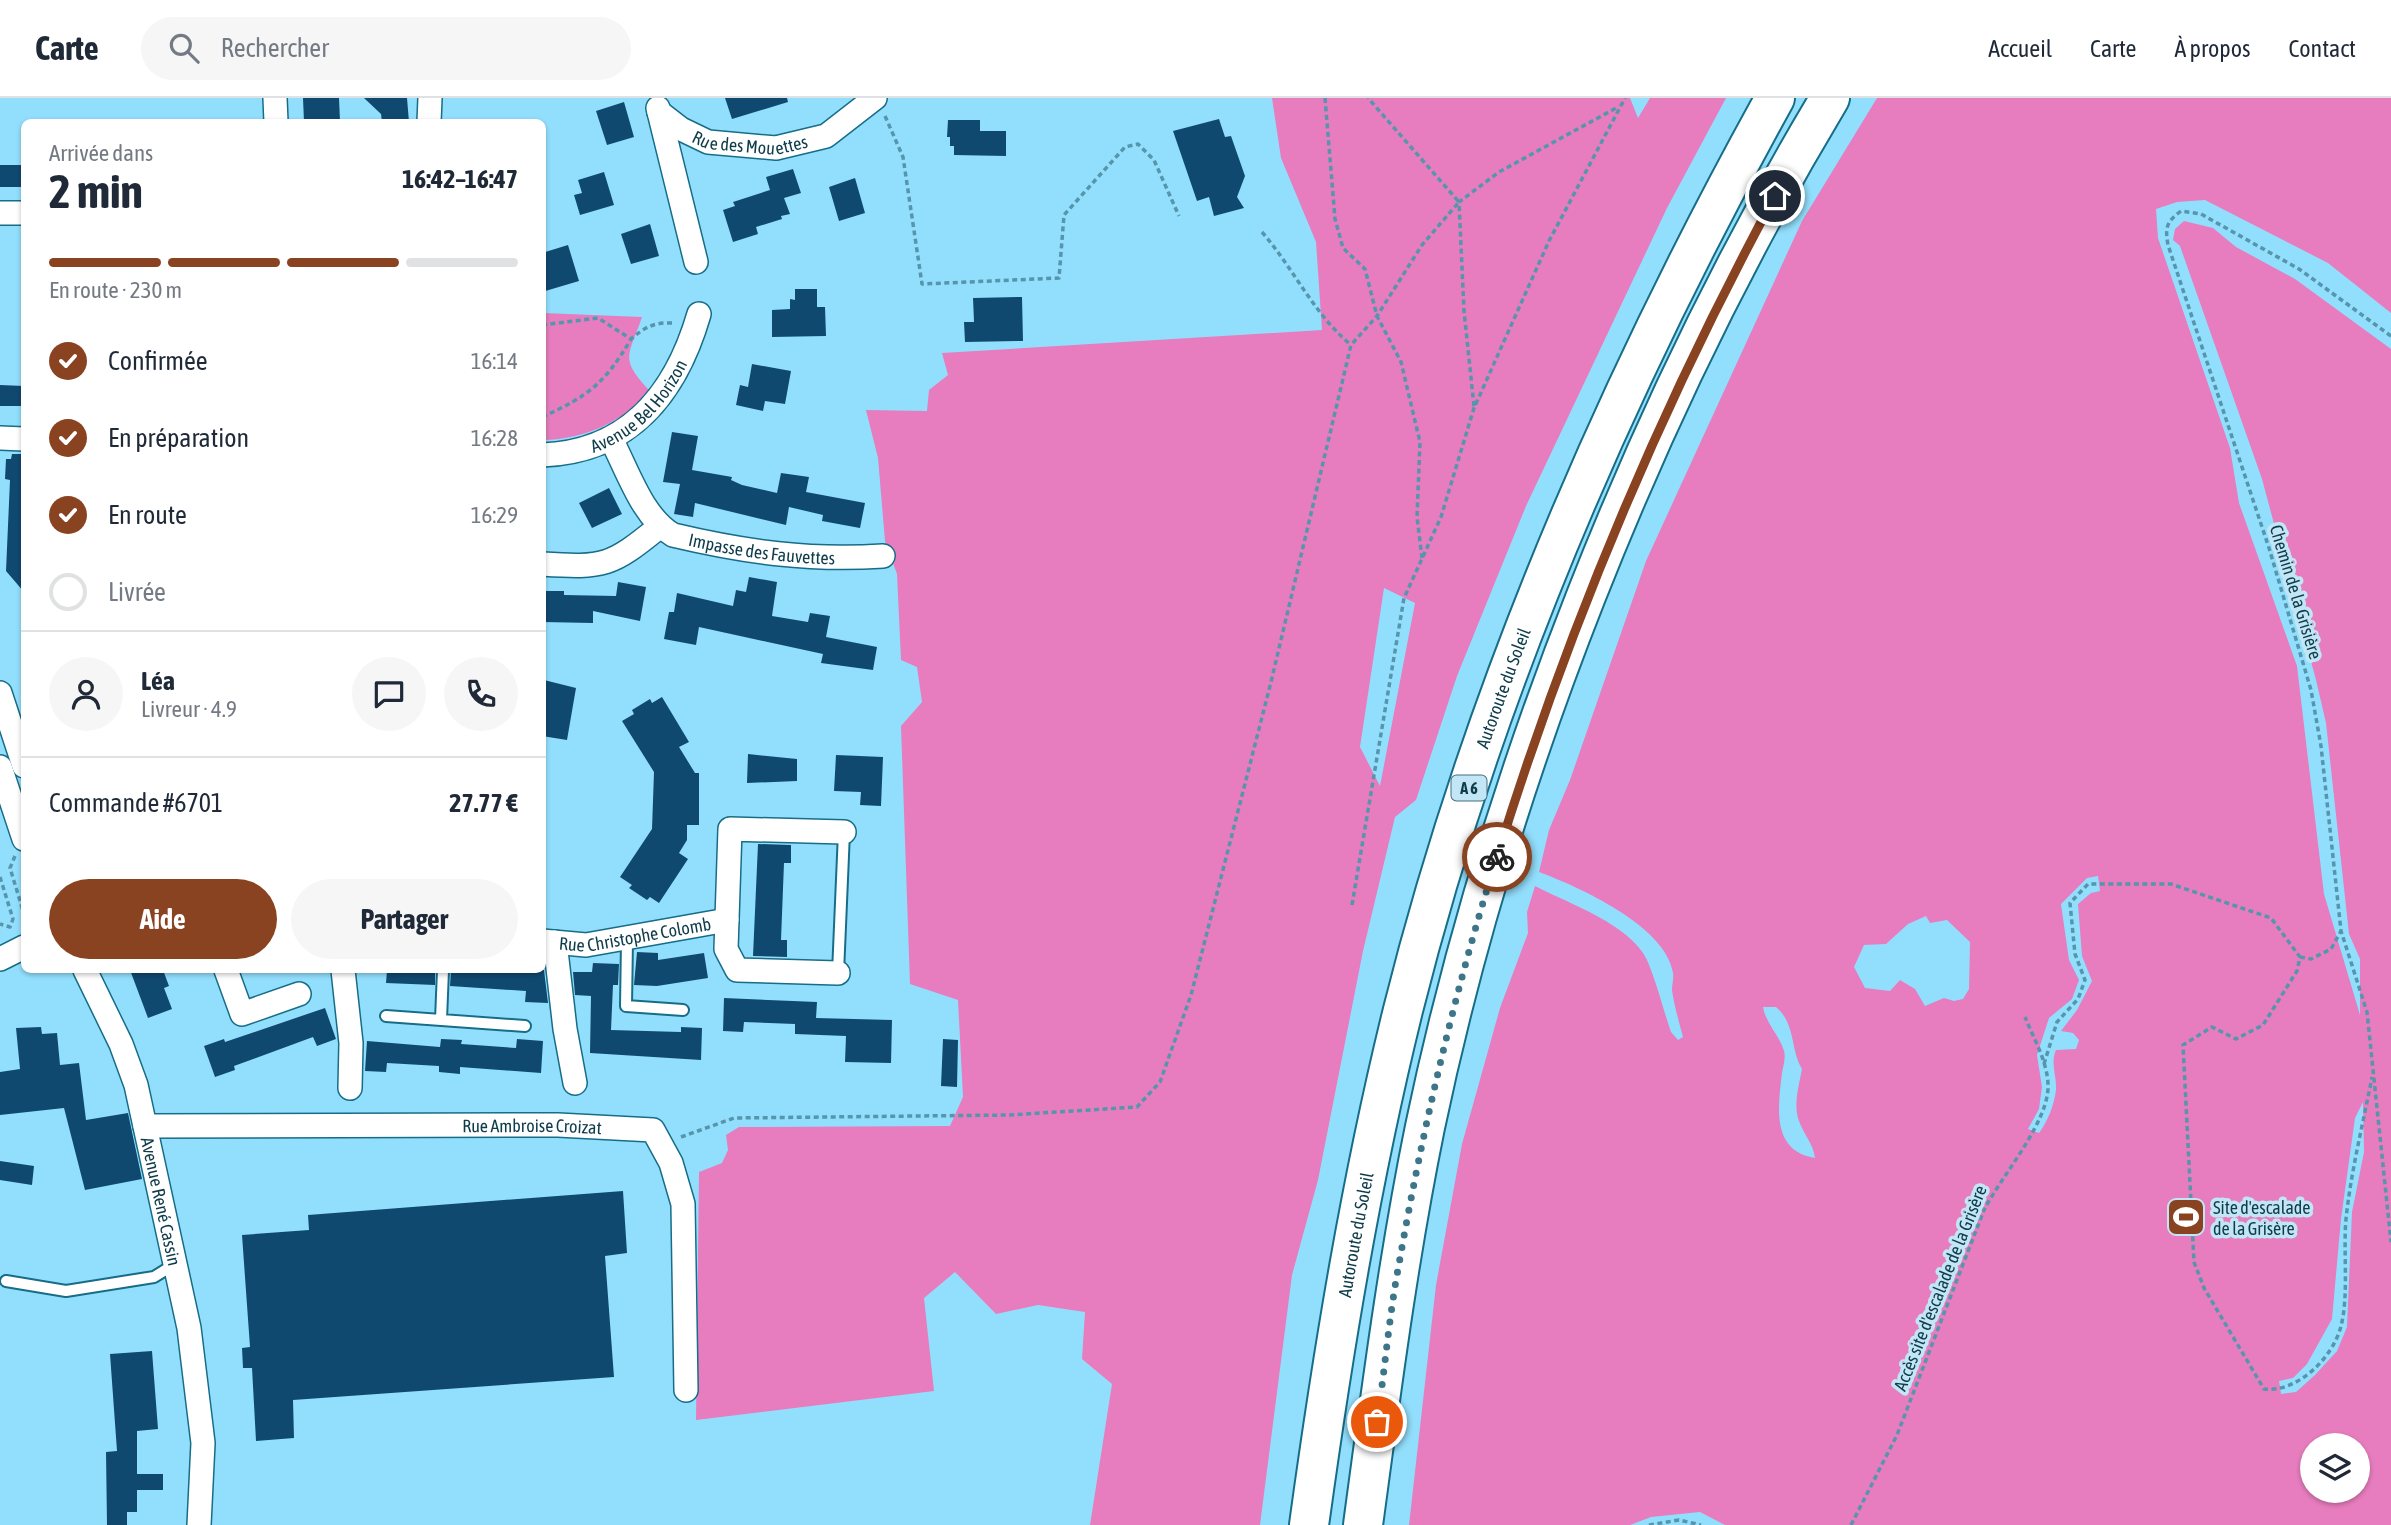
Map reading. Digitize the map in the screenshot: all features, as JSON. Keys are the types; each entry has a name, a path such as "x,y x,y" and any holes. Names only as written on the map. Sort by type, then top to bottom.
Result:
{"highway":[{"name":"Autoroute du Soleil","path":"1309,1525 1331,1363 1376,1124 1404,1006 1471,780 1550,565 1595,454 1717,202 1775,98"},
{"path":"1363,1525 1398,1267 1426,1124 1459,989 1517,793 1588,595 1635,481 1752,238 1830,98"}],"street":[{"path":"275,98 276,119"},
{"path":"429,119 430,98"},
{"name":"Rue des Mouettes","path":"657,105 681,129 708,142 776,148 826,136 875,98"},
{"path":"657,105 696,262"},
{"path":"0,213 21,213"},
{"name":"Avenue Bel Horizon","path":"546,454 611,439 637,421 669,387 689,347 697,319"},
{"path":"0,438 21,439"},
{"path":"546,564 577,566 615,561 659,527 611,439"},
{"name":"Impasse des Fauvettes","path":"659,527 691,539 782,555 827,559 883,556"},
{"path":"0,694 21,757"},
{"path":"0,766 20,846"},
{"name":"Rue Christophe Colomb","path":"838,973 737,970 726,949 730,829 844,832"},
{"name":"Rue Christophe Colomb","path":"549,941 586,945 627,940 727,920"},
{"path":"549,941 575,1083"},
{"path":"0,959 21,948"},
{"name":"Avenue René Cassin","path":"86,973 121,1044 145,1126 189,1328 203,1443 200,1525"},
{"path":"227,973 242,1014 299,994"},
{"path":"343,973 351,1043 350,1088"},
{"name":"Rue Ambroise Croizat","path":"145,1126 558,1125 653,1130 660,1144"},
{"path":"660,1144 671,1163 683,1204 686,1390"}],"lane":[{"path":"838,973 844,832"},
{"path":"627,940 626,1006 683,1010"},
{"path":"442,1020 443,973"},
{"path":"386,1016 525,1026"},
{"path":"6,1281 66,1291 154,1277 175,1264"}],"path":[{"path":"875,98 904,157 922,284 1059,278 1064,215 1125,147 1138,144 1154,160 1179,216"},
{"path":"1325,98 1335,219 1343,248 1364,270 1377,316 1401,362 1420,442 1417,517 1422,558"},
{"path":"1368,98 1459,202 1464,311 1474,408"},
{"path":"1352,905 1404,598 1441,517 1474,408 1549,240 1625,98"},
{"path":"660,1144 734,1118 1009,1115 1137,1107 1160,1082 1191,995 1271,682 1351,345 1377,316 1422,245 1459,202 1499,172 1620,106"},
{"name":"Chemin de la Grisière","path":"2391,336 2299,269 2201,214 2181,211 2165,228 2168,245 2269,548 2311,690 2321,746 2341,931 2367,1012 2391,1242"},
{"path":"1262,232 1282,254 1328,326 1351,345"},
{"path":"546,324 598,318 631,339"},
{"path":"546,415 572,404 610,375 631,339 645,327 659,322 697,319"},
{"path":"20,846 10,868 21,904"},
{"path":"0,877 13,919 10,927 0,924"},
{"name":"Accès site d'escalade de la Grisère","path":"2044,1063 2057,1022 2078,999 2085,980 2076,954 2070,903 2088,884 2171,884 2271,918 2300,957"},
{"path":"2341,931 2331,949 2312,959 2300,957 2297,971 2263,1026 2236,1039 2212,1027 2183,1045 2194,1262 2204,1288 2264,1389 2293,1386 2308,1374 2333,1346 2341,1326 2346,1219 2372,1077"},
{"name":"Accès site d'escalade de la Grisère","path":"1851,1525 1897,1435 1984,1210 2000,1180 2043,1115 2048,1086 2044,1063 2025,1017"},
{"path":"1648,1525 1679,1520 1701,1525"}],"shaded area":[{"path":"1272,98 1630,98 1638,118 1650,98 1726,98 1667,208 1526,506 1457,676 1416,800 1395,817 1363,951 1318,1180 1292,1275 1260,1525 1090,1525 1112,1384 1082,1359 1085,1312 1038,1305 996,1314 955,1272 924,1298 934,1391 696,1420 699,1172 722,1163 728,1150 726,1135 739,1127 950,1126 963,1097 958,1000 910,984 901,726 922,702 917,667 901,660 897,574 885,541 878,458 866,410 927,411 929,390 948,375 942,353 1322,330 1316,242 1281,158","holes":["1384,588 1415,603 1380,786 1360,747"]},
{"path":"1877,98 2391,98 2391,313 2328,263 2205,200 2177,202 2156,209 2158,238 2230,448 2239,503 2297,666 2324,894 2360,1015 2360,959 2349,934 2326,723 2316,680 2262,479 2180,246 2173,240 2175,229 2184,221 2213,228 2236,247 2295,279 2391,349 2391,1525 1725,1525 1700,1512 1651,1517 1630,1525 1409,1525 1436,1285 1462,1144 1500,1008 1528,933 1527,912 1535,886 1597,916 1639,947 1651,969 1671,1032 1678,1040 1683,1037 1672,990 1673,973 1667,956 1655,940 1618,910 1539,872 1549,830 1570,780 1646,561 1802,221","holes":["2098,876 2100,891 2091,893 2078,904 2082,956 2092,981 2077,1010 2061,1031 2073,1033 2079,1040 2076,1049 2056,1050 2055,1096 2048,1118 2039,1133 2028,1129 2039,1109 2042,1087 2037,1055 2049,1018 2072,999 2079,980 2069,960 2061,904 2087,878","1926,916 1930,923 1947,920 1970,942 1969,989 1963,999 1954,1001 1944,998 1925,1006 1915,989 1900,980 1890,991 1865,988 1854,967 1864,945 1886,944 1908,924","1763,1007 1776,1007 1790,1029 1802,1069 1797,1095 1797,1115 1815,1158 1801,1154 1791,1147 1780,1126 1780,1086 1785,1053","2363,1102 2364,1152 2352,1212 2347,1327 2337,1351 2315,1375 2296,1392 2281,1394 2279,1381 2293,1378 2307,1364 2332,1319 2341,1219 2355,1118"]},
{"path":"546,313 642,317 629,357 634,372 651,392 628,412 602,427 559,439 546,440"}],"building":[{"path":"303,98 339,98 340,119 304,119"},
{"path":"364,98 407,98 409,119 382,119 381,114"},
{"path":"725,98 787,98 788,102 732,119"},
{"path":"624,102 634,137 607,145 596,111"},
{"path":"1219,119 1225,137 1231,136 1245,176 1237,197 1244,208 1214,216 1209,197 1197,201 1173,131"},
{"path":"948,120 980,120 980,131 1006,131 1006,156 954,155 954,146 950,146 950,137 947,137"},
{"path":"0,165 21,165 21,187 0,187"},
{"path":"793,169 801,193 784,198 790,214 756,227 758,234 733,242 723,210 735,206 733,202 770,190 766,177"},
{"path":"604,172 614,205 580,215 574,195 582,193 578,180"},
{"path":"855,178 865,213 839,221 829,187"},
{"path":"650,224 659,256 631,264 621,234"},
{"path":"568,245 579,281 546,291 546,252"},
{"path":"795,289 817,289 817,307 825,307 826,336 772,337 772,310 790,309 790,299 795,300"},
{"path":"1022,297 1023,341 965,342 964,322 974,322 973,298"},
{"path":"752,364 791,371 785,404 765,401 763,411 736,405 740,385 748,387"},
{"path":"0,385 21,386 21,406 0,406"},
{"path":"672,432 698,436 692,470 732,477 731,480 742,485 777,493 781,473 809,477 806,492 865,503 860,528 822,521 823,515 789,507 786,525 695,503 693,517 674,514 680,484 663,482"},
{"path":"12,454 21,454 21,588 6,571 10,480 5,479 6,459 11,459"},
{"path":"609,488 622,514 592,528 579,503"},
{"path":"749,577 777,582 772,616 808,622 810,613 830,616 826,637 877,647 873,670 821,663 823,654 699,627 696,645 664,639 669,612 674,612 677,593 733,606 736,590 746,592"},
{"path":"618,582 646,587 640,621 593,611 593,623 546,622 546,591 564,591 564,595 616,596"},
{"path":"546,680 576,688 567,740 546,737"},
{"path":"662,697 689,742 679,747 695,773 699,773 699,825 687,825 687,840 679,853 688,859 659,903 650,897 647,900 629,888 632,885 620,877 652,829 654,772 622,721 634,714 632,710 650,699 652,703"},
{"path":"748,754 797,759 797,781 747,783"},
{"path":"836,755 883,757 881,806 860,805 861,792 834,791"},
{"path":"758,844 791,845 791,863 784,863 781,940 787,940 787,957 753,956"},
{"path":"637,952 658,953 658,960 704,953 708,978 657,986 634,985"},
{"path":"593,963 619,964 618,985 613,985 611,1030 681,1032 681,1027 702,1028 701,1060 590,1053 591,996 575,995 573,972 592,972"},
{"path":"131,973 164,973 169,986 164,988 172,1009 148,1018"},
{"path":"387,973 435,973 435,985 386,983"},
{"path":"451,973 544,973 548,1003 525,1002 526,991 450,986"},
{"path":"724,998 817,1002 816,1018 892,1020 891,1063 845,1062 846,1036 795,1034 795,1024 744,1022 743,1032 723,1031"},
{"path":"325,1008 336,1039 317,1046 313,1037 234,1066 235,1070 215,1077 204,1046 224,1039 225,1042"},
{"path":"41,1027 42,1034 57,1033 60,1065 79,1063 86,1120 128,1113 142,1179 85,1190 64,1108 0,1115 0,1072 20,1069 16,1028"},
{"path":"441,1039 462,1040 461,1044 516,1048 517,1039 543,1041 541,1073 460,1067 460,1074 439,1072 439,1066 387,1063 386,1072 365,1071 367,1041 440,1047"},
{"path":"943,1039 958,1040 957,1087 941,1086"},
{"path":"0,1161 34,1166 32,1185 0,1180"},
{"path":"623,1191 627,1253 605,1256 614,1377 293,1400 294,1438 256,1441 252,1368 243,1368 242,1348 250,1347 242,1235 309,1230 308,1215"},
{"path":"152,1351 158,1429 137,1431 137,1474 163,1474 163,1490 137,1490 137,1512 127,1512 127,1525 107,1525 106,1452 117,1451 110,1354"}],"way so far":[{"path":"1377,1422 1398,1267 1426,1124 1459,989 1497,857"}],"place":[{"name":"Site d'escalade de la Grisère","path":"2186,1217"}],"route":[{"path":"1497,857 1555,684 1635,481 1696,349 1775,196"}]}
